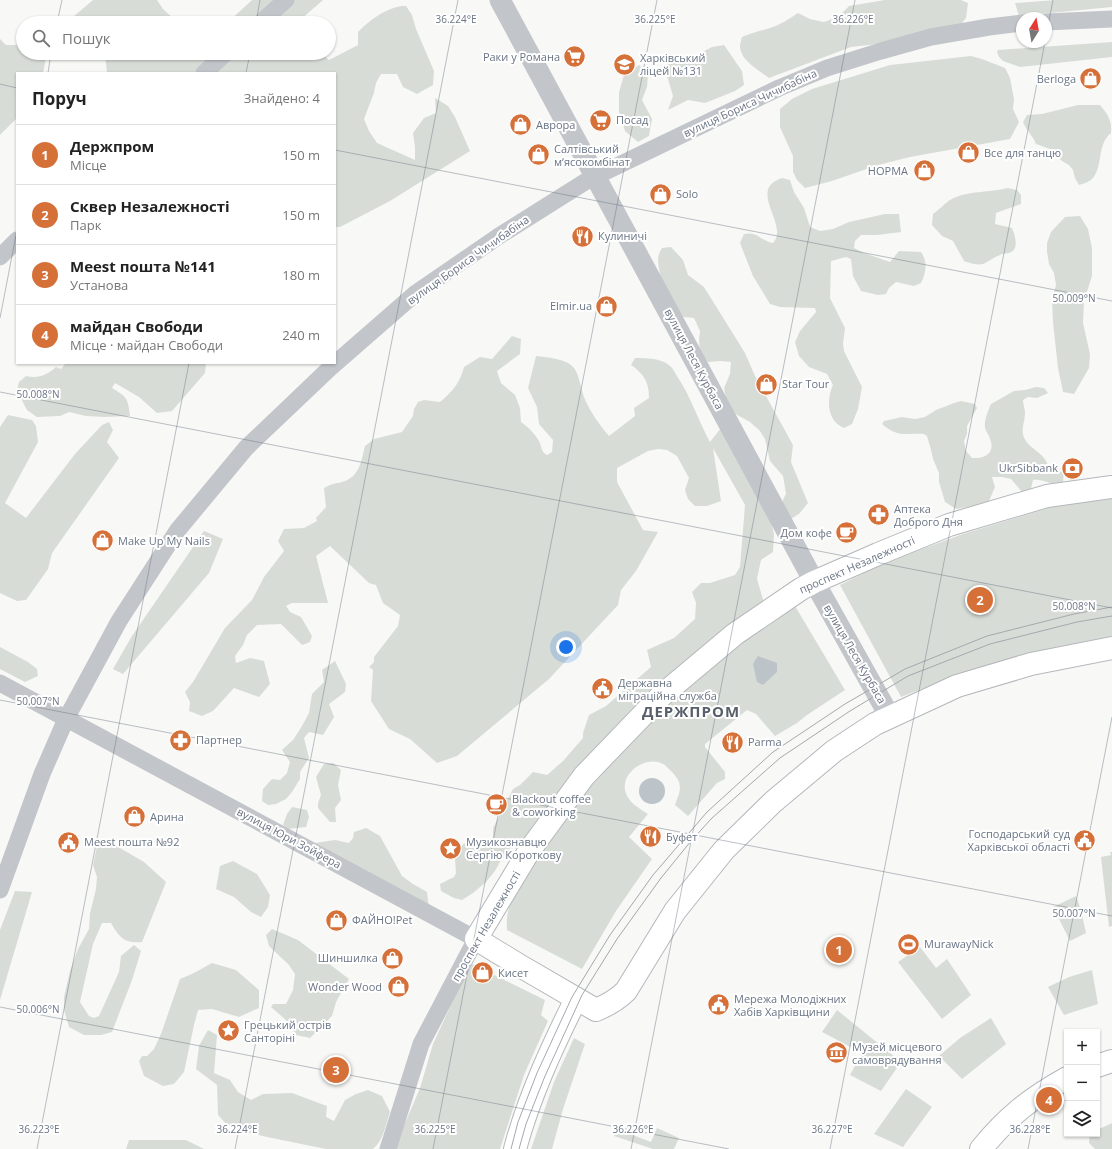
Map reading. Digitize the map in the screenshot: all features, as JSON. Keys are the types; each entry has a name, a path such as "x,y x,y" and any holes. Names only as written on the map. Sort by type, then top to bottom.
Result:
{"main road":[{"name":"проспект Незалежності","path":"476,939 528,851 584,776 661,696 735,634 801,589 814,582 949,525 1047,496 1112,487"},
{"path":"515,1149 522,1124 541,1074 576,999 596,1010 618,999 626,991 675,911 724,850 773,802 834,752 875,724 956,686 1031,664 1112,648"},
{"name":"вулиця Юри Зойфера","path":"476,939 576,999"},
{"path":"1100,1065 1112,1061"},
{"path":"981,1149 1019,1109 1044,1091 1064,1080"}],"street":[{"path":"268,16 286,0"},
{"name":"вулиця Леся Курбаса","path":"500,0 814,582 890,717"},
{"path":"1052,22 1112,18"},
{"name":"вулиця Бориса Чичибабіна","path":"336,363 416,293 499,236 595,176 779,88 826,68 931,37 1016,24"},
{"path":"205,72 218,60"},
{"path":"0,257 16,241"},
{"name":"вулиця Бориса Чичибабіна","path":"0,890 42,774 66,719 119,621 177,531 246,448 335,364"},
{"name":"вулиця Юри Зойфера","path":"0,683 476,939"},
{"name":"проспект Незалежності","path":"388,1149 421,1044 476,939"}],"shaded area":[{"path":"93,0 157,0 163,9 170,16 74,16"},
{"path":"252,0 278,0 261,16 235,16"},
{"path":"294,0 323,0 305,16 275,16"},
{"path":"885,0 961,0 968,3 966,18 956,30 887,43 851,47 769,78 751,65 741,52 740,46 742,37 777,25 798,13 810,19 824,22 838,17 849,6"},
{"path":"1056,0 1112,0 1112,7 1052,13 1018,12 1015,3"},
{"path":"406,6 412,15 416,29 434,71 433,85 417,94 403,87 397,74 381,74 376,83 374,93 364,119 369,131 377,143 415,160 413,133 424,118 436,113 435,98 448,106 455,117 470,151 390,201 340,227 336,227 336,72 213,72 226,60 336,60 336,56 358,45 358,32 367,23 383,12 395,7"},
{"path":"0,39 6,45 16,45 16,60 46,60 43,72 16,72 16,119 0,135"},
{"path":"1112,42 1112,57 1020,67 1003,61 997,52 998,50 1052,48 1052,46"},
{"path":"724,45 742,71 744,85 735,91 705,103 688,100 668,110 673,96 665,69 669,61 693,57 712,47"},
{"path":"971,56 1005,68 1010,78 1014,99 1013,109 1019,122 1010,139 910,157 878,165 832,181 805,188 797,180 793,172 793,156 780,127 780,109 792,99 812,89 890,65"},
{"path":"106,60 213,60 200,72 107,72"},
{"path":"639,65 648,74 647,87 642,100 652,119 649,136 638,142 625,131 619,112 619,92 624,75"},
{"path":"1078,105 1100,105 1109,118 1111,125 1111,133 1103,144 1098,169 1095,175 1091,180 1079,185 1073,170 1069,165 1062,161 1050,149 1036,144 1023,122 1027,115 1042,114"},
{"path":"782,178 790,180 794,192 804,208 810,227 820,231 833,229 849,222 885,214 899,214 901,232 861,235 855,241 854,248 890,262 899,251 921,252 925,260 925,271 921,283 914,286 896,282 889,288 886,294 878,295 861,291 853,276 851,259 846,257 831,261 830,298 845,328 843,344 844,351 862,387 858,409 852,424 844,428 838,425 831,415 829,397 833,385 827,374 809,367 799,356 795,342 800,331 816,312 815,308 780,307 770,304 753,276 740,243 744,234 749,233 773,243 777,236 777,227 768,199 768,191 772,184"},
{"path":"1008,188 1017,190 1021,195 1021,204 996,213 995,224 1012,228 1016,242 1015,249 1009,253 1001,254 984,264 964,261 953,241 942,236 932,225 933,214 948,201 957,197 971,193"},
{"path":"1080,216 1088,229 1092,248 1092,276 1084,301 1083,323 1090,354 1089,368 1074,394 1063,392 1058,368 1052,300 1056,285 1054,273 1049,264 1047,243 1051,232 1065,217"},
{"path":"671,247 683,260 688,275 704,287 745,353 755,376 793,445 791,462 808,503 799,514 789,520 783,504 786,494 783,476 770,461 765,439 760,431 750,422 732,412 726,398 724,388 730,374 731,362 708,362 700,354 700,331 694,318 684,317 676,313 667,294 658,266 658,258 662,248"},
{"path":"512,336 521,339 520,354 497,371 501,383 515,395 520,408 521,422 529,428 539,441 545,454 547,455 552,452 553,440 539,424 537,407 528,388 536,356 567,362 574,368 589,408 609,436 635,416 634,408 649,398 648,387 645,379 631,365 635,358 649,358 663,361 667,363 674,371 686,392 710,442 721,428 769,514 774,534 773,552 761,560 757,579 765,606 646,719 728,648 795,606 845,690 797,723 775,736 756,714 747,710 705,744 705,747 725,772 725,779 717,783 688,816 675,805 680,784 676,776 665,765 656,762 649,762 636,767 631,771 625,783 626,794 634,805 648,814 629,837 652,859 616,911 582,969 507,930 507,919 512,898 521,876 537,846 516,840 486,882 462,900 454,898 441,891 440,884 454,877 456,873 455,859 463,844 470,841 487,843 493,838 493,828 513,789 520,785 533,772 547,775 563,761 583,738 583,733 589,715 606,706 651,667 647,650 674,638 695,619 696,603 692,592 701,583 710,583 735,575 740,567 745,505 713,448 721,501 707,506 695,506 688,499 685,490 689,478 677,456 667,450 658,449 648,451 617,468 617,482 643,530 658,532 636,571 621,590 618,605 549,679 457,756 437,763 410,739 389,729 371,701 373,670 369,667 374,662 374,657 398,626 400,615 383,603 376,585 369,583 330,546 316,556 328,603 292,603 286,606 290,612 301,617 312,636 310,642 302,645 281,624 257,625 247,635 243,645 235,656 236,663 250,658 264,661 270,684 259,697 234,688 213,711 202,716 189,711 190,702 185,692 193,682 225,628 252,600 264,577 284,551 278,541 284,529 304,528 317,521 316,518 326,507 324,488 332,484 348,480 353,476 361,463 365,446 374,439 402,432 413,416 414,409 418,402 424,400 440,402 455,387 464,367 480,357 492,359"},
{"path":"65,364 206,364 205,373 172,411 157,413 139,397 115,383 112,388 126,399 130,416 86,416 69,412 60,416 37,417 27,410 17,391 19,382 26,376 38,377 46,374 56,367 61,369"},
{"path":"1036,387 1044,388 1048,393 1037,398 1028,397 1023,400 1025,417 1023,434 1026,441 1045,459 1048,467 1054,471 1064,472 1061,486 1033,480 1031,489 1022,492 1011,479 992,477 995,487 989,501 980,505 956,509 945,502 939,482 939,473 933,459 927,436 924,434 897,433 882,424 884,421 902,417 915,419 925,417 936,410 961,401 975,404 977,408 967,426 967,434 964,441 966,451 972,458 981,457 988,454 991,448 990,438 985,429 985,425 986,416 991,404 1014,391"},
{"path":"8,415 32,420 36,426 38,442 5,503 26,518 75,454 102,425 109,422 113,430 107,442 119,458 52,553 48,569 26,600 17,601 0,593 0,427"},
{"path":"1112,498 1112,636 1039,651 963,673 901,697 840,585 886,562 963,534 1052,507"},
{"path":"204,531 223,539 209,573 123,674 113,669 132,636"},
{"path":"0,647 28,662 37,669 38,676 25,682 0,669"},
{"path":"758,656 777,663 777,672 763,685 757,682 753,664"},
{"path":"335,661 346,684 345,692 329,704 334,717 323,735 309,732 304,738 309,758 300,772 300,779 292,792 286,799 276,804 268,805 262,801 263,789 272,779 280,780 287,773 290,762 282,750 293,740 309,713 312,694 324,682 322,670"},
{"path":"333,763 341,770 338,785 341,800 335,808 336,822 330,822 318,808 321,795 316,777 324,764"},
{"path":"652,778 661,782 665,791 661,800 652,804 643,800 639,791 643,782"},
{"path":"292,807 307,810 309,817 306,827 288,829 283,825 287,814"},
{"path":"366,828 380,836 402,876 427,892 429,909 316,848 315,843 335,840 349,843 353,838 354,832"},
{"path":"102,839 144,862 166,882 142,942 126,941 120,936 111,923 102,923 93,944 80,1002 89,1016 94,1018 99,1016 119,972 121,956 134,945 141,951 132,980 112,1032 101,1035 84,1035 69,1027 64,1010 64,997 70,971 78,949 89,929 90,913 96,889 97,877 93,865 97,846"},
{"path":"1110,852 1112,852 1112,926 1109,927 1101,857 1111,855"},
{"path":"233,861 257,874 270,895 268,907 261,917 251,912 234,897 216,889 220,866"},
{"path":"15,891 32,892 0,1000 0,930"},
{"path":"1076,896 1086,933 1070,941 1053,907"},
{"path":"272,929 298,940 349,979 336,1002 332,1016 310,1038 296,1035 286,1020 271,1007 273,1004 286,1004 293,990 295,974 289,965 269,946 266,935"},
{"path":"920,947 936,968 947,959 971,995 942,1019 898,962"},
{"path":"212,963 236,970 259,990 259,1008 239,1017 212,1009 198,1010 184,1072 174,1084 163,1086 144,1076 139,1061 142,1056 147,1056 154,1049 161,1034 180,979"},
{"path":"472,964 545,1000 541,1015 548,1021 524,1075 500,1149 394,1149 420,1088 433,1044 457,992"},
{"path":"1092,970 1098,1004 1064,1015 1048,987 1069,977"},
{"path":"837,1010 901,1062 881,1091 850,1075 862,1053 822,1032"},
{"path":"991,1018 1006,1044 962,1079 939,1056 960,1038"},
{"path":"208,1030 217,1035 214,1073 230,1080 238,1092 251,1100 263,1094 292,1093 327,1106 326,1117 334,1121 345,1100 356,1094 368,1090 382,1096 390,1112 384,1132 379,1142 373,1149 326,1149 245,1132 227,1125 218,1115 217,1085 196,1069 199,1046"},
{"path":"574,1038 585,1044 563,1109 552,1149 531,1149 554,1082"},
{"path":"906,1089 932,1107 903,1147 874,1134"},
{"path":"1112,1123 1112,1149 1095,1149 1089,1143 1090,1137 1100,1137 1100,1129"},
{"path":"657,1128 679,1138 674,1149 653,1149 614,1136 617,1129 651,1142"},
{"path":"129,1140 186,1140 204,1149 126,1149"}],"tram line":[{"path":"511,1149 518,1122 537,1073 572,997 610,935 653,875 707,812 773,752 845,704 905,669 987,636 1074,614 1112,607"},
{"path":"519,1149 526,1124 545,1076 582,995 617,939 661,878 712,818 780,758 850,711 908,676 990,644 1077,622 1112,616"}],"place":[{"name":"Раки у Романа","path":"575,57"},
{"name":"Харківський ліцей №131","path":"625,64"},
{"name":"Berloga","path":"1091,79"},
{"name":"Посад","path":"601,120"},
{"name":"Аврора","path":"521,125"},
{"name":"Все для танцю","path":"968,153"},
{"name":"Салтівський мʼясокомбінат","path":"539,155"},
{"name":"НОРМА","path":"924,171"},
{"name":"Solo","path":"661,194"},
{"name":"Кулиничі","path":"582,236"},
{"name":"Elmir.ua","path":"607,306"},
{"name":"Star Tour","path":"767,384"},
{"name":"UkrSibbank","path":"1073,468"},
{"name":"Аптека Доброго Дня","path":"879,515"},
{"name":"Дом кофе","path":"847,533"},
{"name":"Make Up My Nails","path":"103,541"},
{"name":"Сквер Незалежності","path":"980,600"},
{"name":"Державна міграційна служба","path":"602,689"},
{"name":"Партнер","path":"181,740"},
{"name":"Parma","path":"733,742"},
{"name":"Blackout coffee & coworking","path":"496,805"},
{"name":"Арина","path":"135,817"},
{"name":"Буфет","path":"650,837"},
{"name":"Господарський суд Харківської області","path":"1085,840"},
{"name":"Meest пошта №92","path":"68,842"},
{"name":"Музикознавцю Сергію Короткову","path":"451,848"},
{"name":"ФАЙНО!Pet","path":"336,920"},
{"name":"MurawayNick","path":"909,944"},
{"name":"Держпром","path":"839,950"},
{"name":"Шиншилка","path":"393,958"},
{"name":"Кисет","path":"482,973"},
{"name":"Wonder Wood","path":"398,987"},
{"name":"Мережа Молодіжних Хабів Харківщини","path":"718,1005"},
{"name":"Грецький острів Санторіні","path":"228,1031"},
{"name":"Музей місцевого самоврядування","path":"837,1053"},
{"name":"Meest пошта №141","path":"336,1070"},
{"name":"майдан Свободи","path":"1049,1100"}],"district":[{"name":"ДЕРЖПРОМ","path":"691,712"}]}
